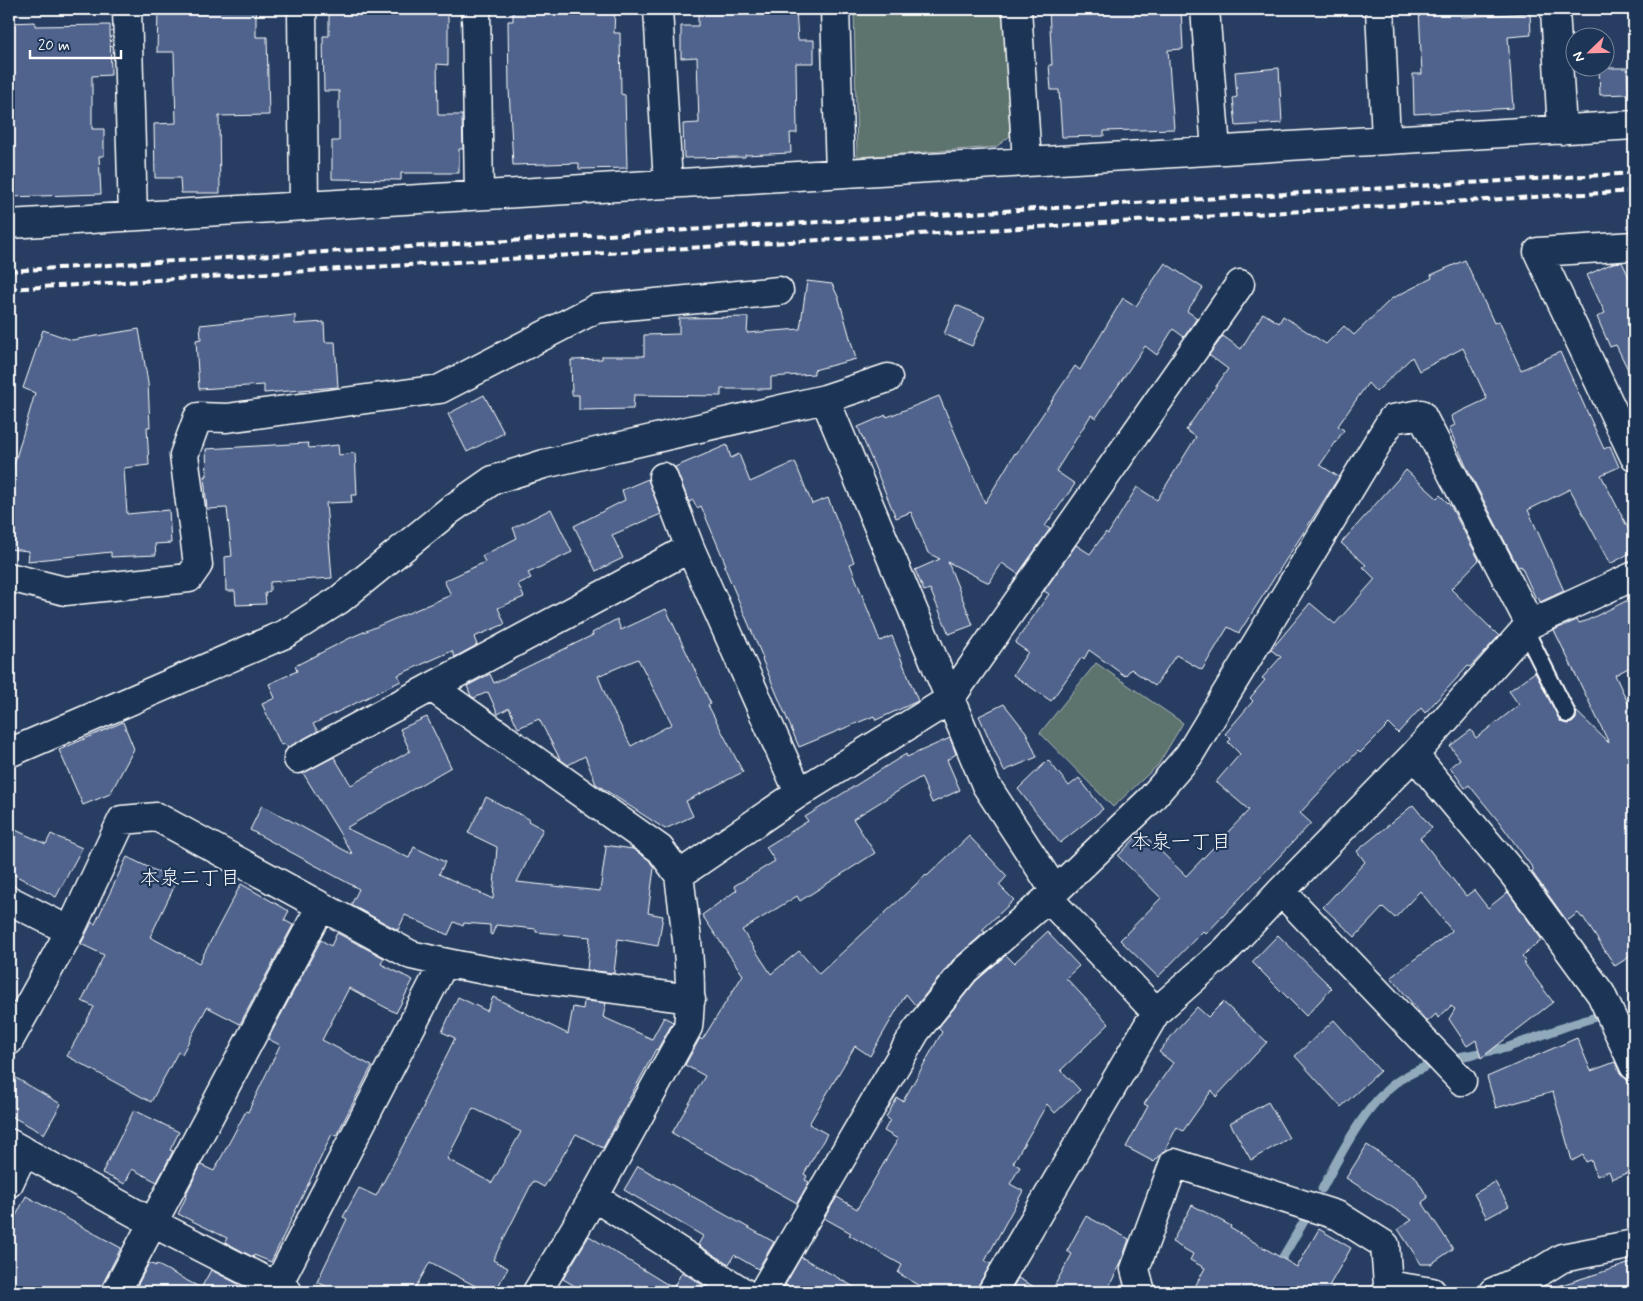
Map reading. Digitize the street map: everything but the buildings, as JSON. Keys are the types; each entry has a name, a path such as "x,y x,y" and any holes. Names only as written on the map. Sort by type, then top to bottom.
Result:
{"street":[{"path":"127,9 133,216"},
{"path":"302,9 304,206"},
{"path":"476,9 479,195"},
{"path":"658,9 668,184"},
{"path":"835,9 840,173"},
{"path":"1017,9 1027,162"},
{"path":"1205,9 1216,150"},
{"path":"1380,9 1386,140"},
{"path":"1555,9 1562,130"},
{"path":"9,224 1634,125"},
{"path":"1634,246 1538,252 1634,456"},
{"path":"679,875 799,794 949,700 1240,284"},
{"path":"9,577 65,591 189,578 198,565 184,455 198,417 226,418 440,389 594,309 779,291"},
{"path":"9,753 285,634 339,600 450,510 493,480 544,464 825,399 888,378"},
{"path":"825,399 949,700 986,784 1051,895 1156,1012"},
{"path":"762,1292 916,1031 965,970 1051,895 1150,800 1189,755 1392,419 1422,414 1528,627"},
{"path":"663,477 690,548 799,794"},
{"path":"298,759 690,548"},
{"path":"992,1292 1156,1012 1226,950 1414,755 1528,627 1634,576"},
{"path":"433,688 660,849 679,875 688,950 691,999 688,1026 594,1196 537,1292"},
{"path":"1414,755 1515,876 1601,994 1634,1066"},
{"path":"9,1041 70,931 122,820 157,817 411,955 444,963 691,999"},
{"path":"1281,892 1401,1019 1462,1080"},
{"path":"9,900 70,931"},
{"path":"116,1292 321,906"},
{"path":"9,1183 17,1147 153,1223 279,1290 444,963"},
{"path":"1142,1292 1135,1269 1174,1163 1338,1216 1384,1245 1386,1289 1432,1292"},
{"path":"594,1196 743,1292"},
{"path":"1493,1292 1541,1271 1562,1258 1634,1244"}],"lane":[{"path":"1528,627 1567,714"}],"green space":[{"path":"854,9 1005,9 1010,136 996,147 857,157"},
{"path":"1096,663 1183,723 1158,765 1113,807 1040,733"}],"waterway":[{"path":"1453,1058 1506,1048 1599,1016"},
{"path":"1322,1189 1355,1130 1375,1102 1398,1081 1429,1065"},
{"path":"1277,1267 1306,1218"}],"railway":[{"path":"9,271 1634,173"},
{"path":"9,289 1634,191"}],"district":[{"name":"本泉一丁目","path":"1181,841"},
{"name":"本泉二丁目","path":"190,877"}]}
